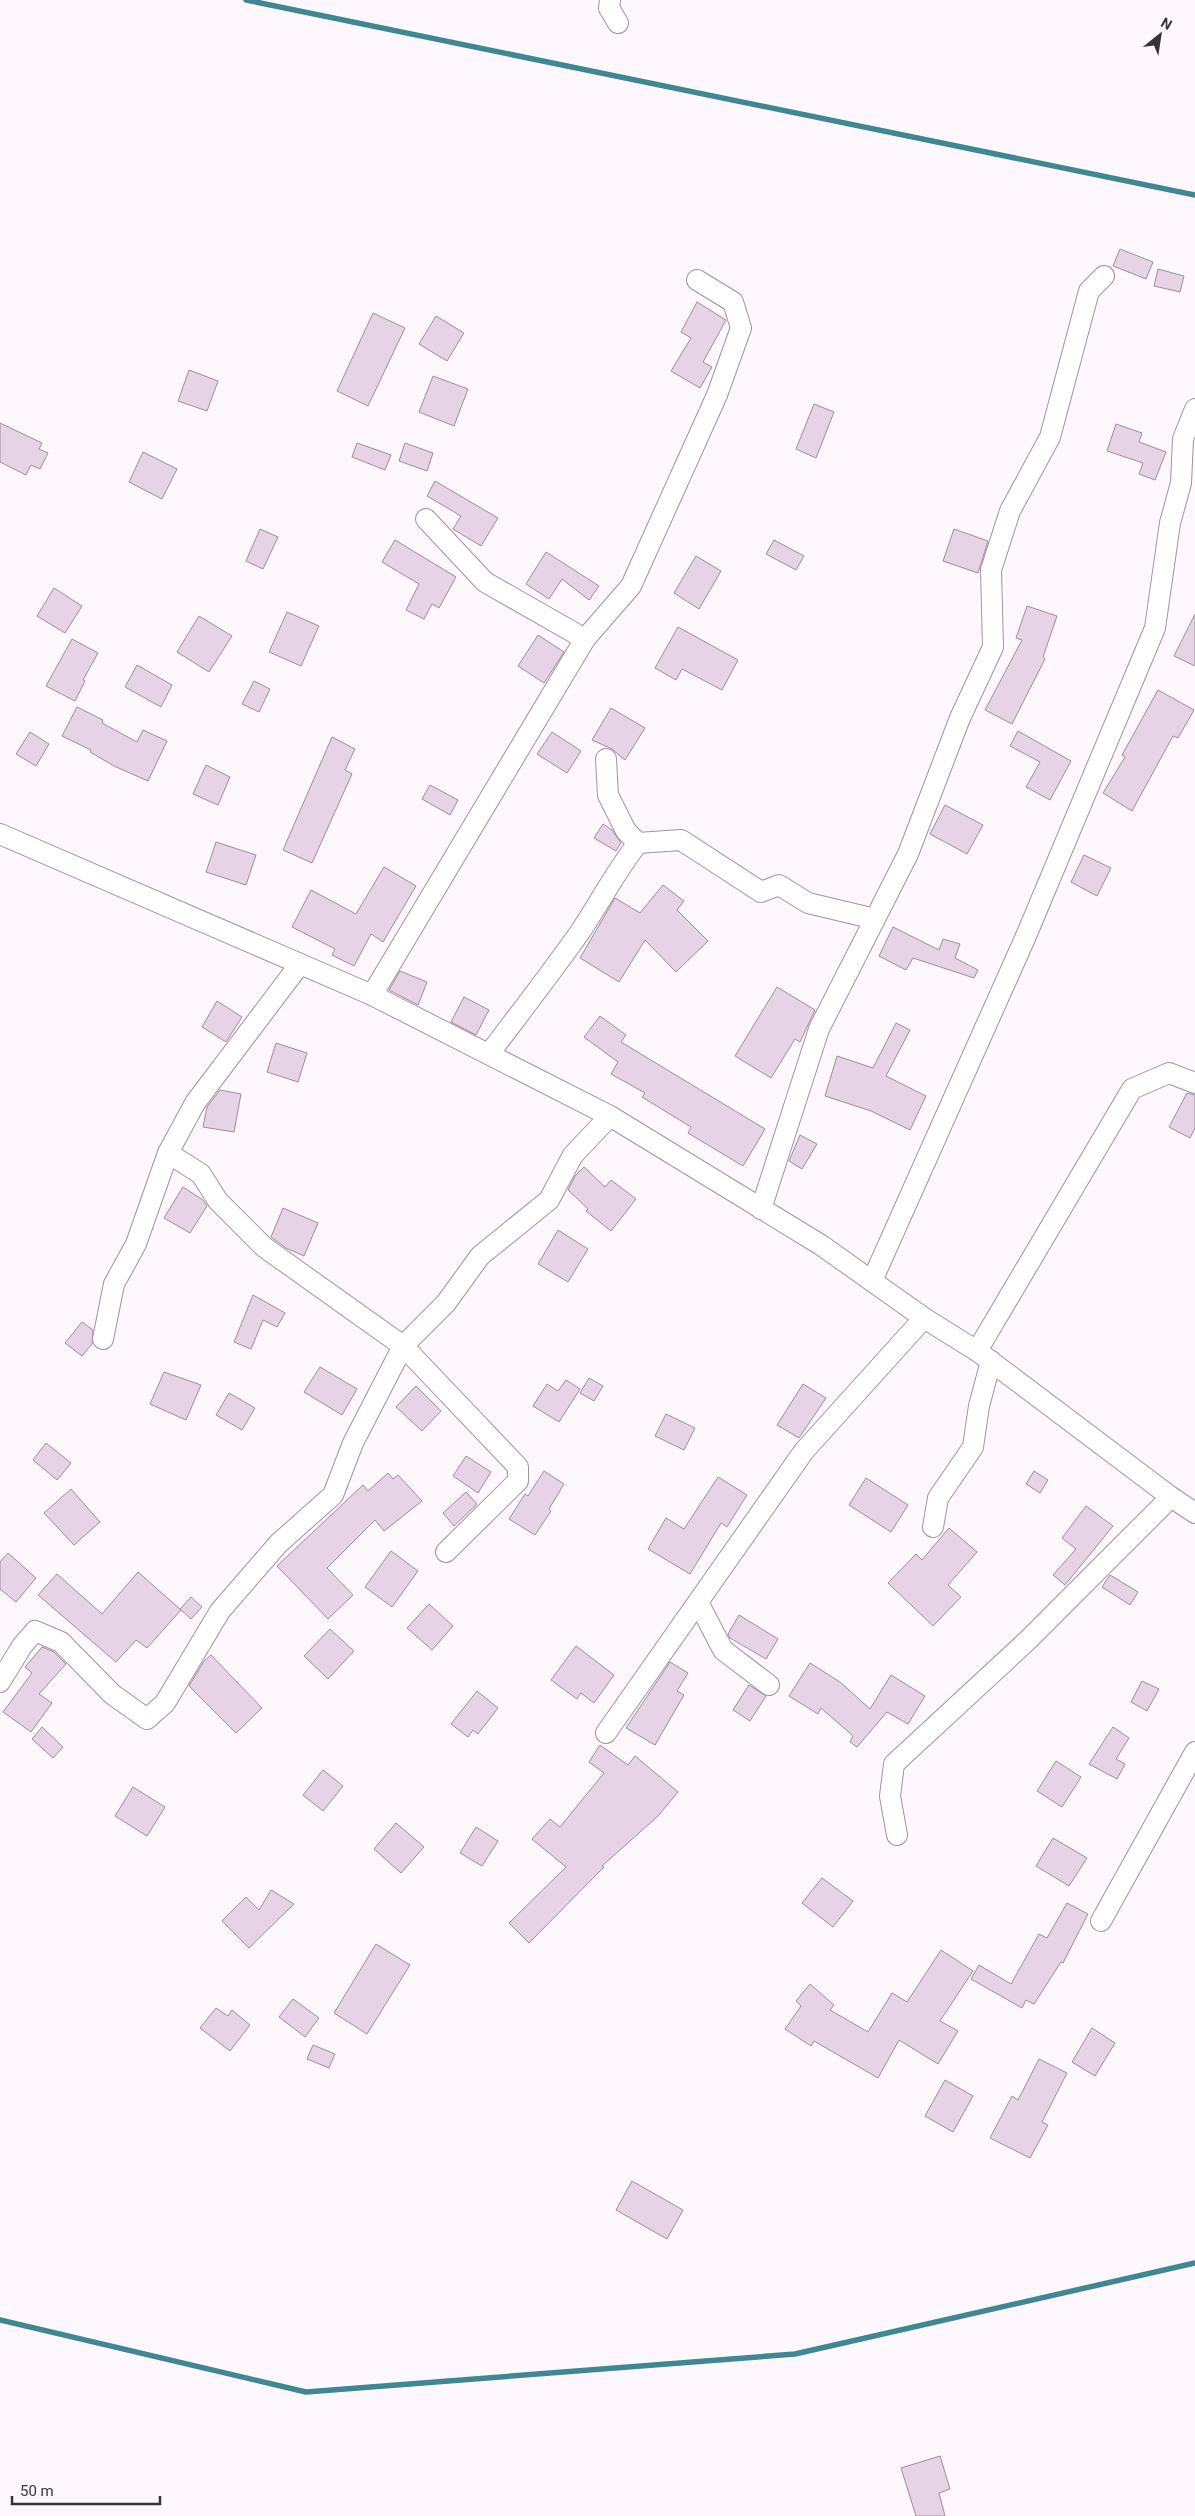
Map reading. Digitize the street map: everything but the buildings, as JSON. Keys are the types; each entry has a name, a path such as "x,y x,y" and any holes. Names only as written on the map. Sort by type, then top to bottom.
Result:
{"street":[{"path":"610,0 609,8 618,23"},
{"path":"761,1209 819,1029 908,854 960,718 993,648 991,570 1010,511 1050,437 1089,291 1104,276"},
{"path":"372,995 585,638 631,586 717,395 741,328 733,302 697,280"},
{"path":"872,1281 1026,936 1155,628 1170,523 1181,483 1183,439 1195,408"},
{"path":"426,519 486,582 585,638"},
{"path":"606,759 608,795 626,831 638,843"},
{"path":"2,839 372,995 610,1116 821,1245 924,1318 984,1356 1171,1498 1195,1513"},
{"path":"489,1054 567,950 606,892 619,867 638,843 681,840 724,866 761,892 779,885 808,903 875,919"},
{"path":"104,1339 114,1284 136,1244 168,1153 195,1103 300,964"},
{"path":"932,1527 938,1498 973,1447 984,1356 1132,1089 1170,1073 1195,1083"},
{"path":"0,1682 22,1646 35,1631 61,1642 112,1694 147,1719 165,1703 220,1611 279,1543 333,1495 353,1443 403,1346 446,1303 480,1256 549,1200 573,1155 610,1116"},
{"path":"168,1153 201,1174 218,1201 264,1247 403,1346 518,1467 518,1481 446,1552"},
{"path":"606,1733 804,1451 924,1318"},
{"path":"897,1835 890,1796 894,1764 1028,1640 1171,1498"},
{"path":"698,1602 722,1650 769,1685"},
{"path":"1101,1921 1195,1752"}],"waterway":[{"path":"246,0 1195,195"},
{"path":"0,2320 306,2392 795,2354 1195,2263"}]}
